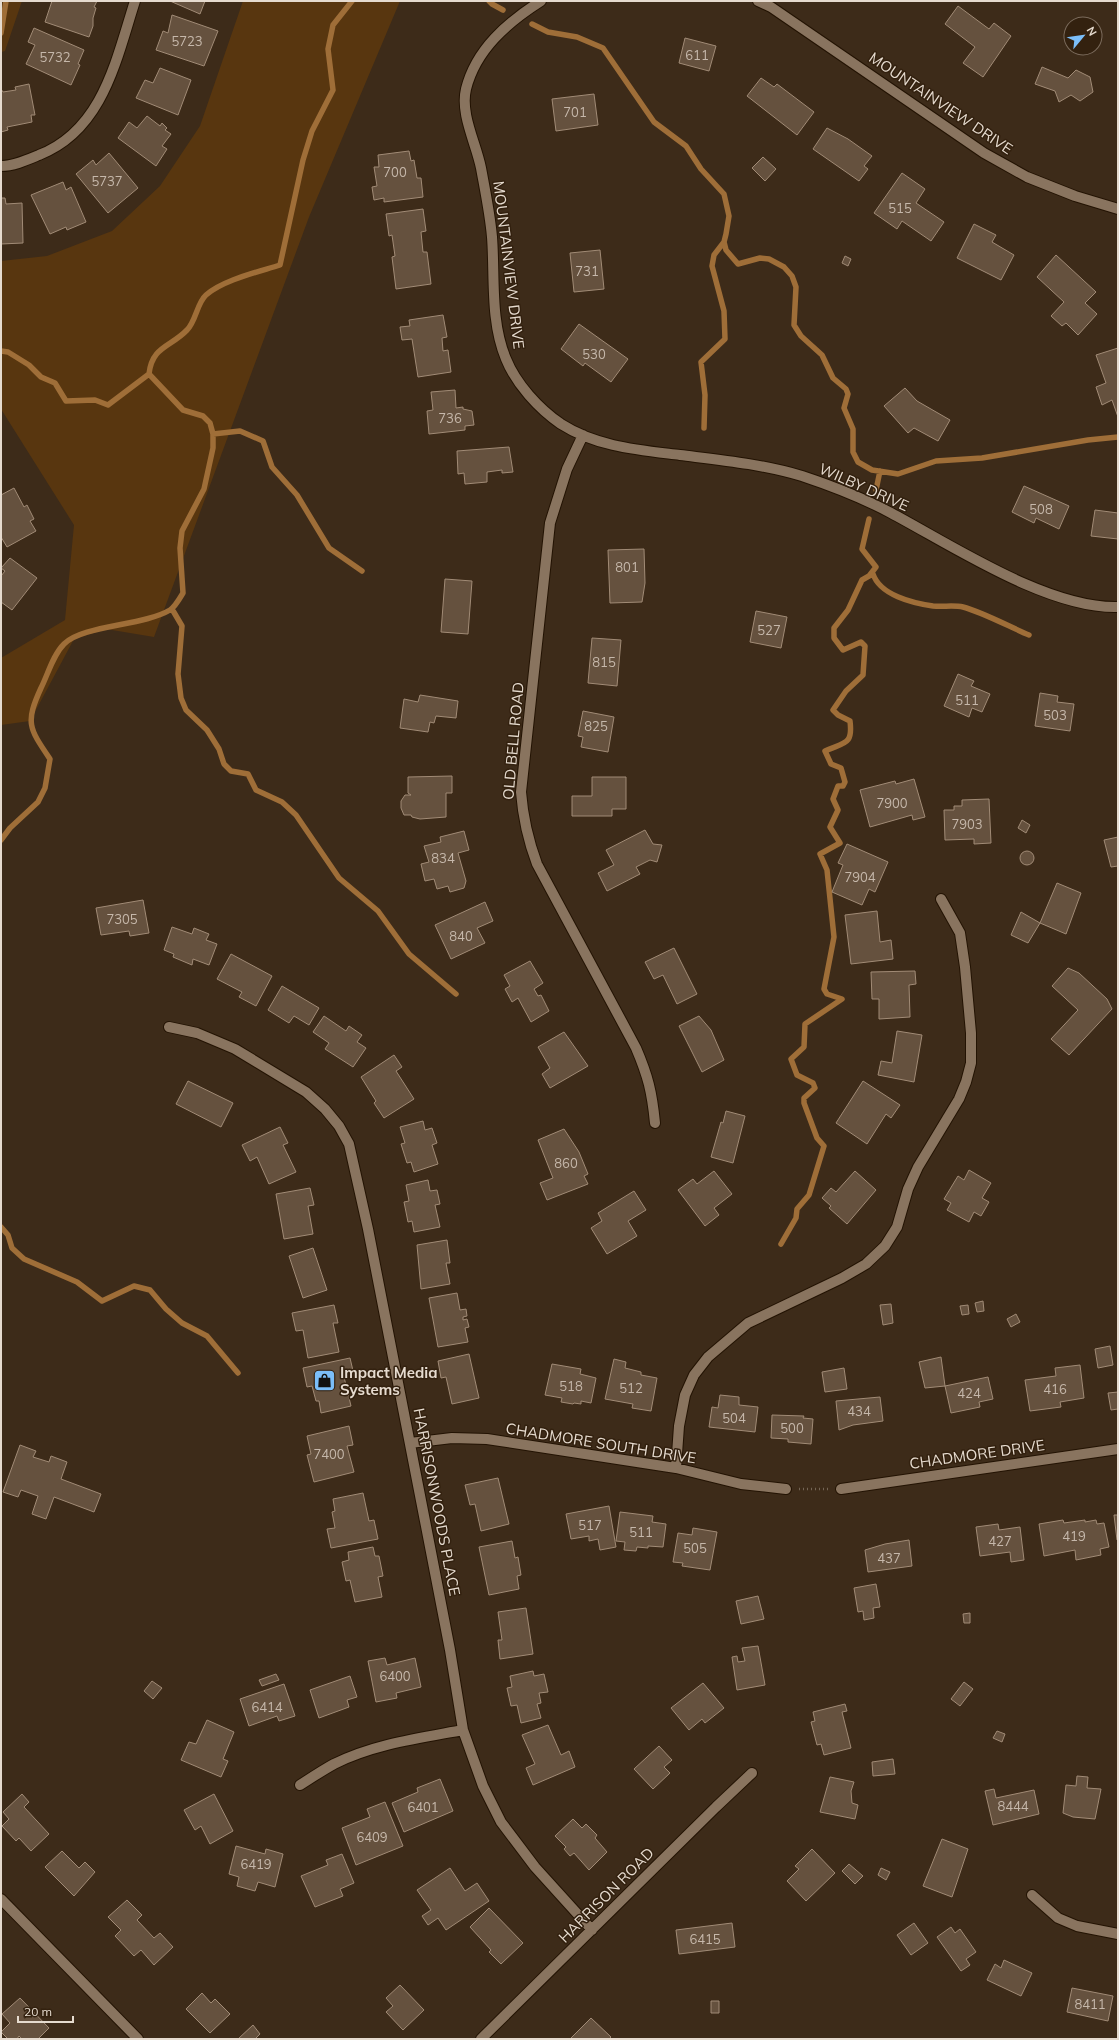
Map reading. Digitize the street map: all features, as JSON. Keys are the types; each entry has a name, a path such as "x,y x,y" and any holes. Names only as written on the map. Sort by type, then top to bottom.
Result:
{"street":[{"path":"1,166 27,160 50,151 68,140 83,124 97,105 107,85 135,1"},
{"name":"MOUNTAINVIEW DRIVE","path":"541,1 508,24 484,50 471,74 466,91 465,103 486,194 492,235 495,299 501,345 506,360 514,375 528,394 546,412 561,424 584,435"},
{"name":"MOUNTAINVIEW DRIVE","path":"758,1 772,7 984,153 1020,174 1075,196 1118,209"},
{"name":"WILBY DRIVE","path":"584,435 626,449 740,463 800,476 831,487 890,512 1022,582 1047,593 1073,601 1118,607"},
{"name":"OLD BELL ROAD","path":"584,435 567,469 556,499 550,523 522,792 523,815 527,836 537,864 636,1048 652,1091 655,1123"},
{"path":"676,1468 679,1426 685,1395 698,1369 708,1357 748,1323 842,1278 866,1264 885,1246 897,1227 908,1189 918,1166 959,1098 966,1082 971,1063 968,1004 960,933 941,899"},
{"name":"HARRISONWOODS PLACE","path":"169,1027 197,1033 235,1049 306,1092 339,1126 348,1144 366,1221 410,1443 449,1642 463,1730 483,1786 501,1822 535,1867 592,1930"},
{"name":"CHADMORE SOUTH DRIVE","path":"410,1443 452,1438 487,1439 676,1468 741,1484 786,1489"},
{"name":"CHADMORE DRIVE","path":"841,1489 1118,1449"},
{"path":"300,1785 335,1764 360,1753 393,1743 463,1730"},
{"name":"HARRISON ROAD","path":"481,2039 752,1773"},
{"path":"1032,1895 1058,1918 1077,1926 1118,1934"},
{"path":"1,1899 138,2039"}],"path":[{"path":"786,1489 841,1489"}],"shaded area":[{"path":"1,1 22,1 5,51 1,52"},
{"path":"243,1 400,1 309,217 154,637 106,629 74,639 30,721 1,725 1,658 65,620 74,525 1,409 1,261 47,256 112,231 160,186 200,126"}],"building":[{"path":"52,1 97,1 94,7 96,8 93,18 93,26 89,37 45,22"},
{"path":"170,1 205,1 200,14"},
{"path":"958,6 989,29 994,23 1011,36 983,77 963,63 975,47 945,24"},
{"path":"172,15 218,31 204,66 156,50 163,31 168,33"},
{"path":"34,28 84,50 78,64 80,65 71,85 26,64 35,45 28,42"},
{"path":"685,38 716,46 709,71 679,63"},
{"path":"1042,67 1068,78 1076,70 1090,77 1093,92 1080,101 1071,95 1059,102 1055,91 1035,84"},
{"path":"160,68 191,80 178,115 136,98 145,80 153,83"},
{"path":"761,78 774,87 777,84 814,112 797,135 747,96"},
{"path":"29,84 35,115 31,115 32,122 7,127 8,130 1,132 1,89 3,92 16,90 15,87"},
{"path":"594,94 598,125 556,131 552,99"},
{"path":"147,116 160,126 162,123 167,128 165,130 171,134 162,146 167,149 156,166 118,138 129,122 137,128"},
{"path":"827,128 848,139 872,156 864,166 868,169 859,181 813,149"},
{"path":"409,151 411,161 414,160 417,178 421,178 423,197 384,202 384,198 374,200 372,187 377,186 374,167 379,167 378,155"},
{"path":"109,153 138,188 108,213 76,174 93,160 96,165"},
{"path":"763,157 776,169 765,181 752,168"},
{"path":"902,173 925,189 916,203 944,222 931,241 902,221 897,229 874,213"},
{"path":"63,182 66,190 71,187 86,222 67,230 66,227 50,234 31,195"},
{"path":"1,198 5,198 6,204 22,203 23,243 1,244"},
{"path":"423,209 426,231 421,232 423,252 427,252 431,284 396,289 392,257 395,256 392,235 389,236 386,214"},
{"path":"974,224 996,235 992,242 1014,255 1001,280 957,258"},
{"path":"600,250 604,289 574,292 570,253"},
{"path":"1056,255 1096,292 1085,303 1097,314 1078,335 1066,323 1062,326 1051,316 1064,302 1037,277"},
{"path":"845,256 851,259 848,266 842,263"},
{"path":"443,315 447,337 442,338 443,351 448,350 451,372 418,377 412,339 402,340 400,327 410,326 409,320"},
{"path":"579,324 628,359 611,382 585,363 583,366 561,349"},
{"path":"1118,348 1118,417 1112,400 1102,405 1096,387 1106,383 1096,355"},
{"path":"905,388 917,401 950,420 938,441 914,428 908,433 884,406"},
{"path":"455,390 456,408 463,407 463,409 472,411 474,425 465,426 465,430 429,434 427,411 433,410 431,392"},
{"path":"509,447 513,472 502,473 502,470 487,472 487,482 465,484 464,473 458,474 457,451"},
{"path":"1024,486 1069,506 1059,529 1036,518 1034,523 1012,512"},
{"path":"14,488 24,507 27,505 34,519 30,521 36,531 7,547 1,537 1,495"},
{"path":"1095,510 1118,513 1118,539 1091,536"},
{"path":"644,549 645,583 642,602 610,603 608,550"},
{"path":"10,558 37,578 12,610 1,602 1,576 5,571 1,568"},
{"path":"445,579 472,581 468,634 441,632"},
{"path":"756,611 787,617 781,648 750,642"},
{"path":"592,638 621,640 617,686 588,683"},
{"path":"958,674 974,681 971,686 990,694 982,712 972,708 969,717 944,706"},
{"path":"1040,693 1058,696 1057,702 1074,704 1070,731 1035,726"},
{"path":"420,695 458,701 456,718 436,716 434,723 430,722 428,732 400,728 404,699 418,702"},
{"path":"583,711 614,717 608,752 581,747 583,737 578,736"},
{"path":"452,776 452,793 446,793 446,817 420,819 412,817 411,815 404,815 401,808 401,801 405,795 411,795 408,793 408,777"},
{"path":"592,777 626,777 626,809 612,809 612,816 572,816 572,796 592,796"},
{"path":"914,779 925,817 913,820 912,815 870,827 860,790 895,781 896,784"},
{"path":"989,799 991,843 974,844 974,839 945,840 944,810 954,810 954,806 962,806 962,800"},
{"path":"1022,820 1030,825 1026,833 1018,828"},
{"path":"645,830 653,844 662,845 657,862 650,860 636,867 640,874 607,891 598,873 614,865 606,850"},
{"path":"464,831 469,850 458,853 466,881 464,888 450,892 448,886 437,889 434,879 425,881 421,864 429,862 424,846 441,842 440,837"},
{"path":"1118,837 1118,866 1111,867 1104,840"},
{"path":"847,844 888,862 875,892 869,889 862,905 832,892 843,865 838,863"},
{"path":"1024,851 1030,851 1034,855 1034,861 1030,865 1024,865 1020,861 1020,855"},
{"path":"1057,883 1081,893 1066,934 1040,923"},
{"path":"143,900 149,933 130,936 129,931 101,935 96,908"},
{"path":"485,902 493,921 477,928 485,943 451,959 435,925"},
{"path":"877,911 880,942 891,940 893,959 851,964 845,915"},
{"path":"1021,912 1040,923 1028,943 1011,935"},
{"path":"172,927 192,934 194,928 209,934 206,940 217,944 209,965 193,959 192,965 173,957 174,954 164,950"},
{"path":"674,948 697,994 677,1004 663,975 654,979 645,962"},
{"path":"231,954 272,976 256,1006 239,997 242,992 217,979"},
{"path":"530,961 543,983 534,989 538,996 541,995 549,1011 531,1022 518,998 512,1002 505,989 510,986 504,975"},
{"path":"1068,968 1079,973 1107,999 1112,1009 1069,1055 1051,1039 1078,1010 1052,986"},
{"path":"915,971 916,984 909,985 910,1017 879,1019 879,999 872,999 871,972"},
{"path":"282,986 319,1008 309,1025 294,1016 289,1023 268,1010"},
{"path":"324,1016 346,1031 349,1026 362,1035 357,1042 366,1048 353,1067 325,1049 329,1043 313,1032"},
{"path":"699,1016 711,1030 724,1060 702,1072 679,1026"},
{"path":"897,1031 922,1035 914,1082 878,1075 881,1061 892,1063"},
{"path":"564,1032 588,1066 550,1088 542,1074 550,1068 538,1047"},
{"path":"394,1055 402,1067 396,1071 414,1099 384,1118 374,1103 376,1101 361,1077"},
{"path":"188,1081 233,1103 221,1127 176,1104"},
{"path":"863,1081 900,1105 891,1118 886,1114 867,1144 836,1123"},
{"path":"726,1111 745,1116 733,1163 711,1157 721,1122 723,1123"},
{"path":"423,1121 425,1130 432,1128 437,1143 432,1145 438,1164 414,1172 411,1162 407,1163 401,1144 405,1143 400,1127"},
{"path":"280,1127 288,1143 283,1145 296,1172 269,1184 257,1157 250,1161 242,1145"},
{"path":"564,1129 579,1152 588,1174 584,1176 588,1184 547,1200 540,1183 553,1178 538,1140"},
{"path":"969,1170 991,1183 982,1198 989,1202 981,1216 974,1212 969,1222 947,1210 951,1203 944,1199 958,1176 964,1180"},
{"path":"714,1171 732,1194 714,1208 719,1215 705,1226 678,1190 693,1179 697,1184"},
{"path":"855,1171 876,1190 847,1224 829,1208 831,1206 822,1198 831,1188 836,1192"},
{"path":"428,1180 430,1191 437,1190 440,1204 435,1205 440,1227 414,1232 412,1221 408,1222 404,1202 409,1201 406,1185"},
{"path":"310,1188 314,1205 308,1206 313,1234 284,1239 276,1194"},
{"path":"634,1191 646,1210 628,1221 637,1236 607,1254 591,1228 602,1221 598,1213"},
{"path":"447,1240 450,1263 446,1263 450,1284 421,1289 417,1245"},
{"path":"313,1248 327,1290 303,1298 289,1256"},
{"path":"457,1293 460,1310 466,1309 467,1316 463,1317 463,1320 467,1319 469,1327 465,1328 468,1342 438,1347 429,1298"},
{"path":"983,1301 984,1311 977,1312 975,1303"},
{"path":"891,1304 893,1323 883,1325 880,1305"},
{"path":"334,1305 338,1323 333,1323 339,1352 308,1358 303,1330 296,1331 292,1313"},
{"path":"968,1305 969,1314 962,1315 960,1306"},
{"path":"1016,1314 1020,1322 1011,1327 1007,1319"},
{"path":"1110,1346 1113,1365 1098,1368 1095,1349"},
{"path":"469,1354 479,1398 452,1404 446,1377 441,1378 438,1361"},
{"path":"941,1357 945,1386 925,1388 919,1362"},
{"name":"Impact Media Systems","path":"350,1358 354,1375 344,1377 351,1406 321,1413 319,1401 316,1401 312,1386 307,1387 303,1368"},
{"path":"614,1359 626,1362 625,1368 641,1372 641,1375 657,1378 651,1411 632,1408 633,1404 605,1399"},
{"path":"552,1364 581,1369 580,1374 596,1378 591,1403 581,1401 581,1404 561,1402 562,1398 545,1395"},
{"path":"1080,1365 1084,1398 1060,1402 1061,1407 1030,1411 1025,1380 1056,1376 1055,1368"},
{"path":"844,1368 847,1389 825,1392 822,1372"},
{"path":"988,1377 993,1399 979,1402 980,1407 951,1413 945,1386"},
{"path":"1118,1392 1118,1409 1111,1410 1108,1393"},
{"path":"720,1395 739,1397 739,1405 758,1407 755,1432 709,1427 712,1407 718,1408"},
{"path":"880,1397 883,1421 853,1425 839,1430 836,1401"},
{"path":"772,1415 804,1416 803,1418 813,1419 811,1444 788,1442 788,1439 771,1438"},
{"path":"349,1426 353,1445 347,1446 354,1472 314,1482 307,1455 311,1454 307,1436"},
{"path":"20,1445 36,1451 33,1457 49,1462 51,1456 67,1462 61,1479 101,1494 94,1512 54,1497 46,1519 32,1514 38,1496 21,1490 18,1497 3,1492"},
{"path":"498,1478 509,1524 481,1531 475,1504 470,1505 465,1485"},
{"path":"363,1493 369,1521 374,1520 378,1539 331,1548 327,1529 335,1528 332,1512 335,1511 333,1499"},
{"path":"609,1506 616,1547 600,1550 598,1539 589,1541 589,1536 571,1539 566,1514"},
{"path":"620,1512 653,1516 652,1522 666,1524 663,1547 648,1546 648,1548 637,1547 636,1551 624,1550 625,1542 616,1541"},
{"path":"1114,1515 1118,1515 1117,1540"},
{"path":"1063,1520 1064,1523 1096,1520 1097,1524 1104,1523 1109,1547 1100,1549 1101,1555 1076,1560 1075,1550 1044,1556 1039,1524"},
{"path":"998,1524 999,1530 1020,1527 1024,1560 1011,1562 1010,1552 980,1556 976,1527"},
{"path":"693,1528 717,1532 710,1570 682,1566 683,1563 673,1562 678,1533 692,1535"},
{"path":"909,1540 912,1566 868,1572 865,1550 885,1544"},
{"path":"512,1541 515,1558 518,1557 521,1575 517,1576 519,1589 489,1595 479,1547"},
{"path":"373,1547 375,1556 379,1556 383,1576 378,1577 382,1597 355,1602 350,1580 346,1581 342,1562 349,1560 348,1552"},
{"path":"876,1584 880,1607 873,1608 874,1618 864,1620 863,1611 858,1612 854,1588"},
{"path":"758,1596 764,1619 741,1624 736,1601"},
{"path":"526,1608 533,1654 500,1659 498,1640 502,1640 498,1612"},
{"path":"970,1613 970,1623 964,1623 963,1614"},
{"path":"758,1646 765,1685 737,1690 732,1657 737,1656 738,1662 745,1661 742,1648"},
{"path":"385,1658 387,1665 415,1658 421,1687 396,1693 397,1698 376,1702 368,1661"},
{"path":"533,1671 534,1676 544,1674 548,1692 539,1693 541,1703 537,1704 541,1718 521,1723 517,1705 511,1706 507,1688 512,1687 510,1676"},
{"path":"276,1674 279,1680 262,1686 259,1680"},
{"path":"350,1676 357,1697 347,1700 349,1707 319,1718 310,1690"},
{"path":"152,1681 162,1688 153,1699 144,1691"},
{"path":"964,1682 973,1689 960,1706 951,1699"},
{"path":"703,1683 724,1708 705,1723 702,1719 689,1730 671,1708"},
{"path":"284,1684 295,1716 279,1721 277,1716 249,1726 240,1699"},
{"path":"845,1704 847,1711 842,1712 851,1748 824,1755 821,1744 817,1745 811,1722 815,1721 813,1712"},
{"path":"207,1720 234,1732 223,1759 228,1761 221,1777 181,1760 189,1742 196,1744"},
{"path":"548,1725 561,1755 569,1751 575,1767 533,1785 526,1768 535,1764 522,1735"},
{"path":"997,1731 1005,1734 1002,1742 993,1738"},
{"path":"659,1746 672,1760 664,1767 670,1773 653,1789 634,1769"},
{"path":"893,1759 895,1774 873,1776 872,1762"},
{"path":"1077,1776 1088,1777 1087,1788 1101,1789 1095,1819 1073,1817 1063,1813 1066,1785 1076,1786"},
{"path":"830,1777 854,1782 851,1791 852,1803 858,1805 855,1819 820,1812"},
{"path":"440,1779 453,1811 404,1832 392,1803 418,1792 417,1788"},
{"path":"994,1789 996,1798 1034,1790 1039,1814 993,1825 985,1791"},
{"path":"22,1794 29,1802 24,1807 49,1834 31,1851 19,1838 16,1841 2,1826 9,1819 3,1812"},
{"path":"214,1794 233,1831 210,1844 201,1826 195,1830 184,1810"},
{"path":"385,1802 403,1846 356,1865 342,1828 370,1817 367,1809"},
{"path":"573,1819 582,1828 586,1824 597,1835 595,1838 607,1852 589,1870 574,1853 570,1856 564,1849 566,1847 555,1836"},
{"path":"942,1839 968,1849 952,1897 923,1886"},
{"path":"236,1846 265,1854 266,1849 283,1854 275,1887 258,1882 255,1891 237,1886 239,1877 229,1874"},
{"path":"812,1849 835,1873 806,1901 787,1881 799,1869 795,1866"},
{"path":"62,1851 79,1868 85,1862 95,1872 74,1896 45,1867"},
{"path":"342,1854 354,1883 340,1889 343,1896 315,1907 301,1876 328,1865 326,1860"},
{"path":"849,1864 863,1876 855,1884 842,1871"},
{"path":"450,1868 465,1891 477,1883 489,1901 446,1930 438,1918 428,1925 422,1916 431,1910 417,1890"},
{"path":"881,1868 890,1872 886,1880 878,1875"},
{"path":"127,1900 142,1915 137,1920 154,1938 160,1933 173,1947 154,1965 141,1950 134,1956 115,1936 121,1930 108,1917"},
{"path":"489,1908 523,1943 501,1964 489,1952 491,1950 470,1927"},
{"path":"732,1923 735,1947 679,1954 676,1930"},
{"path":"914,1923 928,1943 911,1955 897,1935"},
{"path":"951,1927 955,1933 960,1929 976,1952 966,1959 970,1965 961,1971 937,1937"},
{"path":"1004,1960 1032,1973 1021,1996 987,1980 995,1964 1001,1968"},
{"path":"400,1985 424,2010 403,2030 386,2012 393,2006 386,1998"},
{"path":"1072,1988 1113,1996 1108,2021 1067,2012"},
{"path":"202,1993 211,2003 215,1999 230,2014 210,2033 186,2009"},
{"path":"20,1998 49,2028 38,2039 22,2039 19,2036 17,2039 8,2039 1,2032 10,2023 2,2014"},
{"path":"711,2001 719,2001 719,2013 711,2013"},
{"path":"591,2018 611,2037 609,2039 570,2039"},
{"path":"253,2025 260,2034 255,2039 238,2039"}],"waterway":[{"path":"1,33 6,1"},
{"path":"1,351 8,352 29,365 41,377 55,383 66,401 95,400 108,405 149,374 151,365 158,352 187,330 200,303 206,295 231,281 280,265 303,160 312,131 333,90 328,49 333,25 352,1"},
{"path":"489,1 503,10"},
{"path":"532,24 548,32 577,37 603,48 654,122 686,146 701,169 724,194 729,216 724,242 714,255 712,266 724,311 725,339 701,362 705,395 704,428"},
{"path":"724,242 726,250 738,264 760,258 769,259 784,267 792,276 796,287 794,325 801,336 822,355 833,378 846,389 848,394 844,408 853,429 853,452 858,462 872,470 898,474 936,461 982,458 1088,440 1118,437"},
{"path":"1,840 10,828 38,802 45,788 50,759 37,740 31,718 36,700 60,648 73,638 85,633 145,619 170,610 183,593 180,548 182,531 204,489 213,448 213,434 210,423 203,416 183,410 149,374"},
{"path":"213,434 240,431 263,441 272,467 297,495 329,548 362,571"},
{"path":"876,490 880,471"},
{"path":"781,1244 796,1218 797,1209 809,1195 824,1146 817,1138 804,1103 804,1098 815,1088 813,1083 797,1075 791,1059 804,1047 805,1024 842,999 827,994 824,989 834,937 827,870 820,854 840,843 830,827 838,810 833,799 838,786 843,786 845,782 841,768 831,764 825,751 842,744 849,739 851,729 850,721 838,715 833,710 846,691 863,675 865,646 861,642 843,650 834,638 834,628 848,610 862,580 869,576 876,567 862,549 869,519"},
{"path":"869,576 873,574 882,587 898,597 916,603 933,606 956,606 971,609 1029,635"},
{"path":"172,609 182,626 178,674 181,698 186,710 207,730 219,749 224,764 231,771 248,774 256,790 282,802 296,815 339,878 378,911 409,954 456,994"},
{"path":"1,1227 8,1235 12,1248 24,1259 77,1282 102,1301 134,1286 150,1290 166,1309 182,1323 207,1336 238,1373"}],"place":[{"name":"Impact Media Systems","path":"325,1381"}]}
